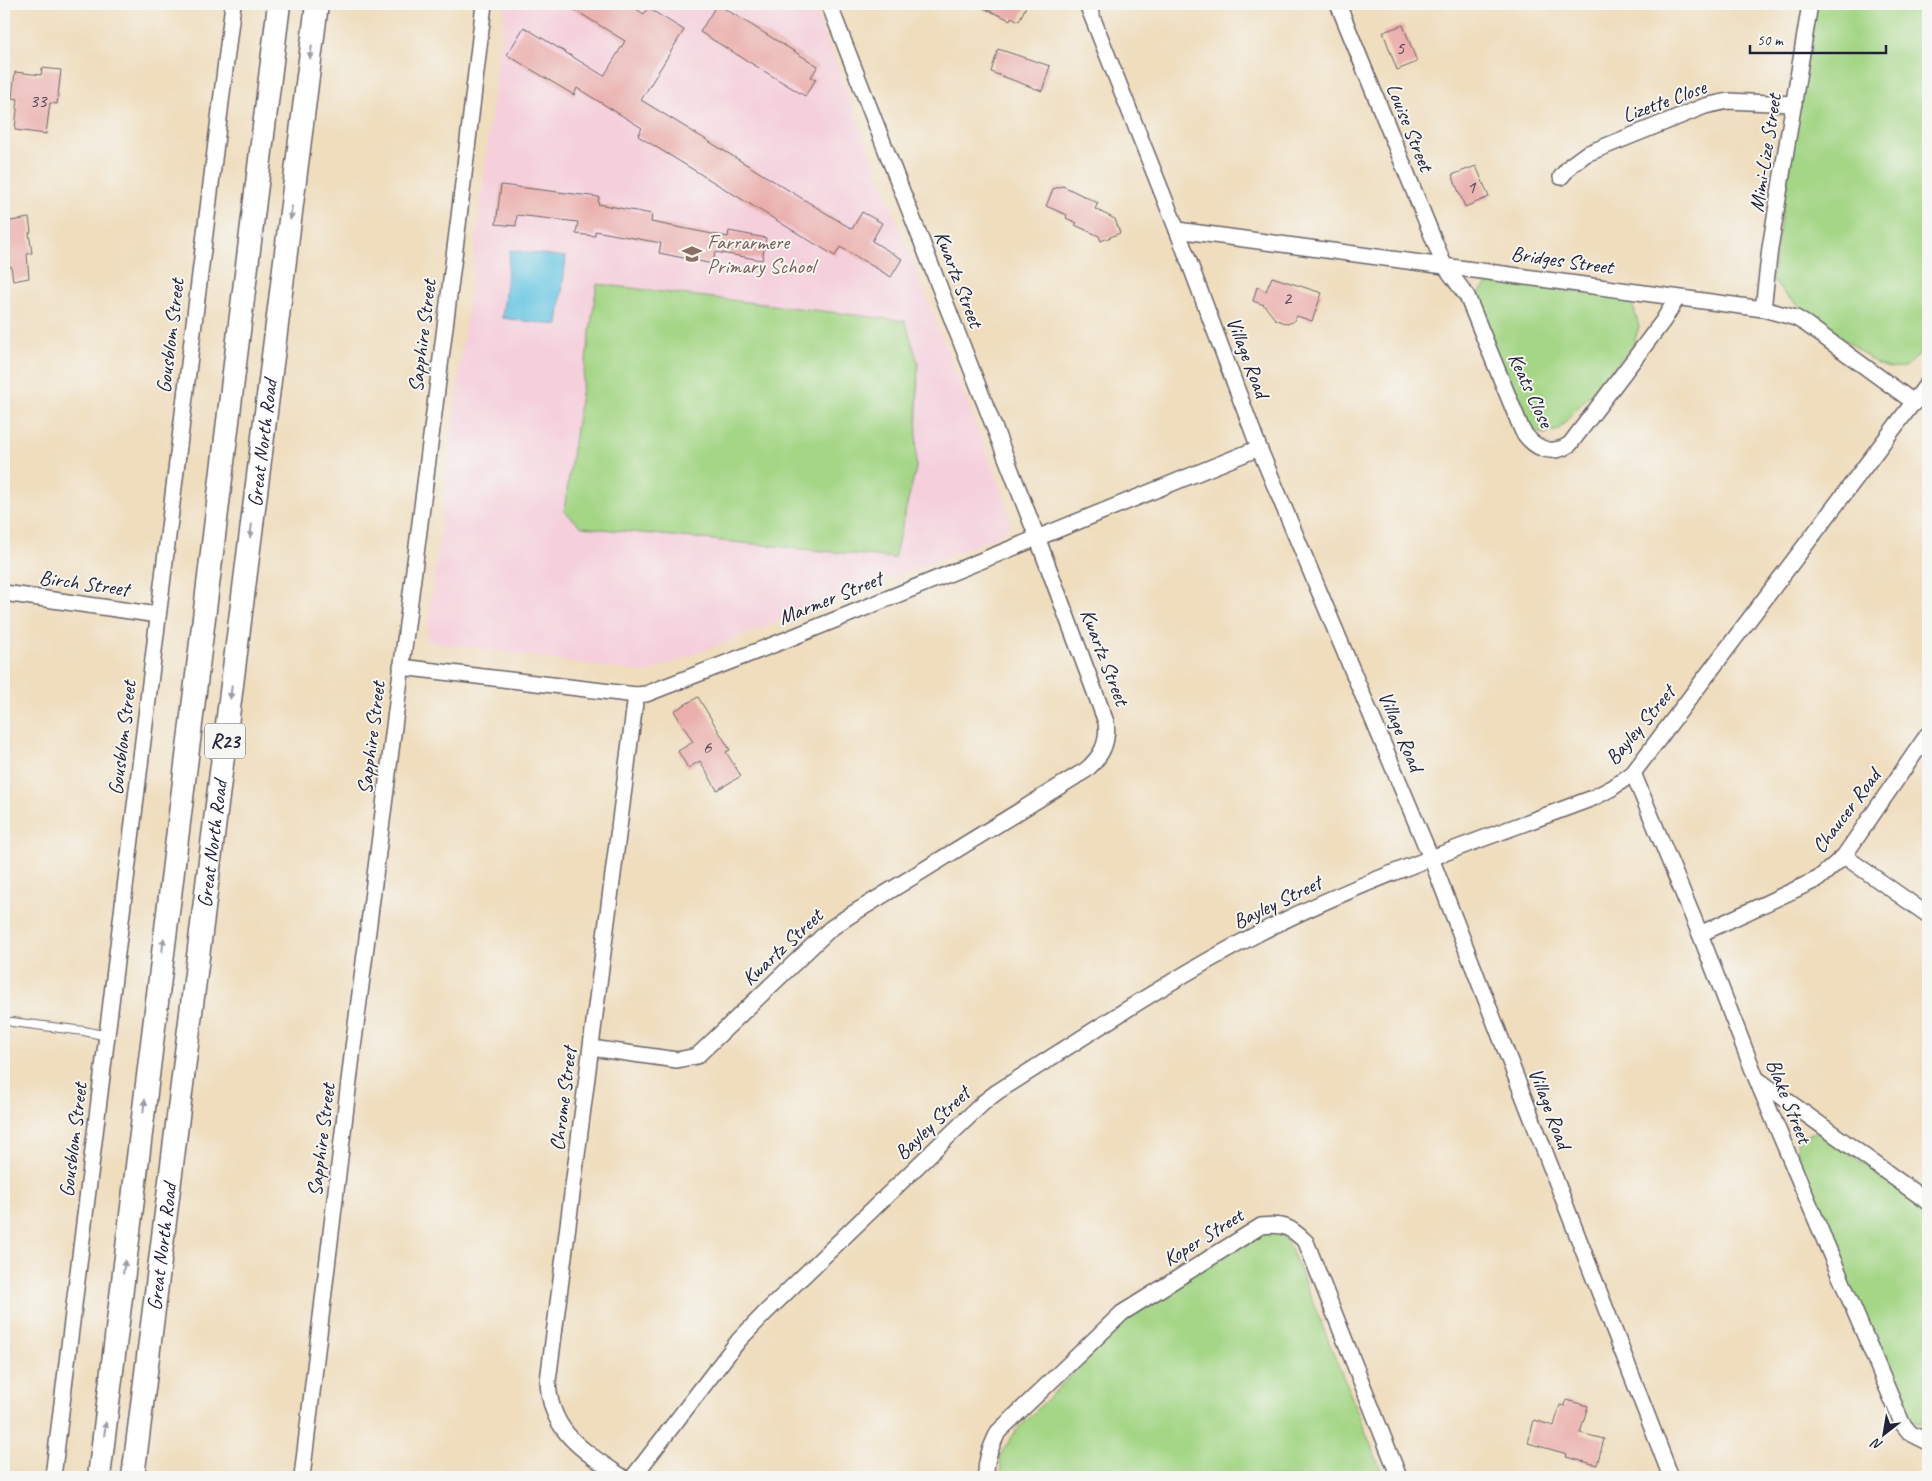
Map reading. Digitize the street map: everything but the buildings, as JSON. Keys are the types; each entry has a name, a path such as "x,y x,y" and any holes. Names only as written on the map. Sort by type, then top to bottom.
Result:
{"main road":[{"name":"Great North Road","path":"99,1477 279,4"},
{"name":"Great North Road","path":"133,1477 317,4"},
{"path":"151,1048 187,1051"}],"street":[{"name":"Gousblom Street","path":"54,1477 233,4"},
{"name":"Sapphire Street","path":"302,1477 484,4"},
{"name":"Kwartz Street","path":"592,1048 678,1060 697,1056 830,929 1093,764 1104,750 1108,732 1106,722 1037,538 829,4"},
{"name":"Village Road","path":"1087,4 1177,230 1259,448 1431,858 1671,1477"},
{"name":"Louise Street","path":"1338,4 1444,265"},
{"name":"Mimi-Lize Street","path":"1763,309 1770,248 1810,4"},
{"name":"Lizette Close","path":"1561,177 1571,165 1586,154 1705,106 1728,101 1794,104"},
{"name":"Bridges Street","path":"1177,230 1763,309 1796,318 1806,324 1915,402"},
{"name":"Keats Close","path":"1444,265 1467,296 1522,430 1531,443 1545,450 1559,450 1570,444 1663,321 1677,298"},
{"name":"Bayley Street","path":"633,1477 739,1340 921,1162 996,1092 1164,987 1260,933 1327,901 1431,858 1593,798 1612,788 1633,773 1928,383"},
{"name":"Marmer Street","path":"401,667 636,695 653,691 783,641 1259,448"},
{"name":"Birch Street","path":"4,593 158,615"},
{"name":"Chrome Street","path":"622,1477 565,1432 555,1418 549,1398 548,1381 636,695"},
{"name":"Chaucer Road","path":"1700,934 1818,879 1844,856 1928,734"},
{"name":"Blake Street","path":"1633,773 1700,934 1756,1078 1902,1423 1910,1433 1923,1440"},
{"path":"1844,856 1928,915"},
{"path":"1756,1078 1928,1202"},
{"name":"Koper Street","path":"986,1477 985,1468 989,1450 998,1432 1122,1313 1261,1226 1274,1224 1286,1226 1306,1242 1399,1477"}],"lane":[{"path":"12,1022 84,1031 107,1036"}],"shaded area":[{"name":"Farrarmere Primary School","path":"505,4 813,4 1007,505 1011,523 999,536 646,673 426,641"}],"green space":[{"path":"1813,4 1928,4 1928,342 1918,356 1901,368 1894,369 1877,364 1783,293 1772,279"},
{"path":"1499,281 1618,296 1628,300 1634,309 1639,327 1633,346 1558,430 1544,434 1528,429 1474,307 1482,289 1489,284"},
{"path":"597,284 905,321 918,362 916,468 894,558 582,527 564,511"},
{"path":"1811,1133 1820,1133 1928,1209 1928,1426 1904,1419 1798,1158 1797,1142 1803,1136"},
{"path":"1264,1230 1283,1236 1291,1249 1384,1477 1001,1477 1000,1455 1016,1431 1127,1319 1143,1304"}],"water":[{"path":"510,250 566,257 558,325 502,318"}],"place":[{"name":"Farrarmere Primary School","path":"692,254"}]}
